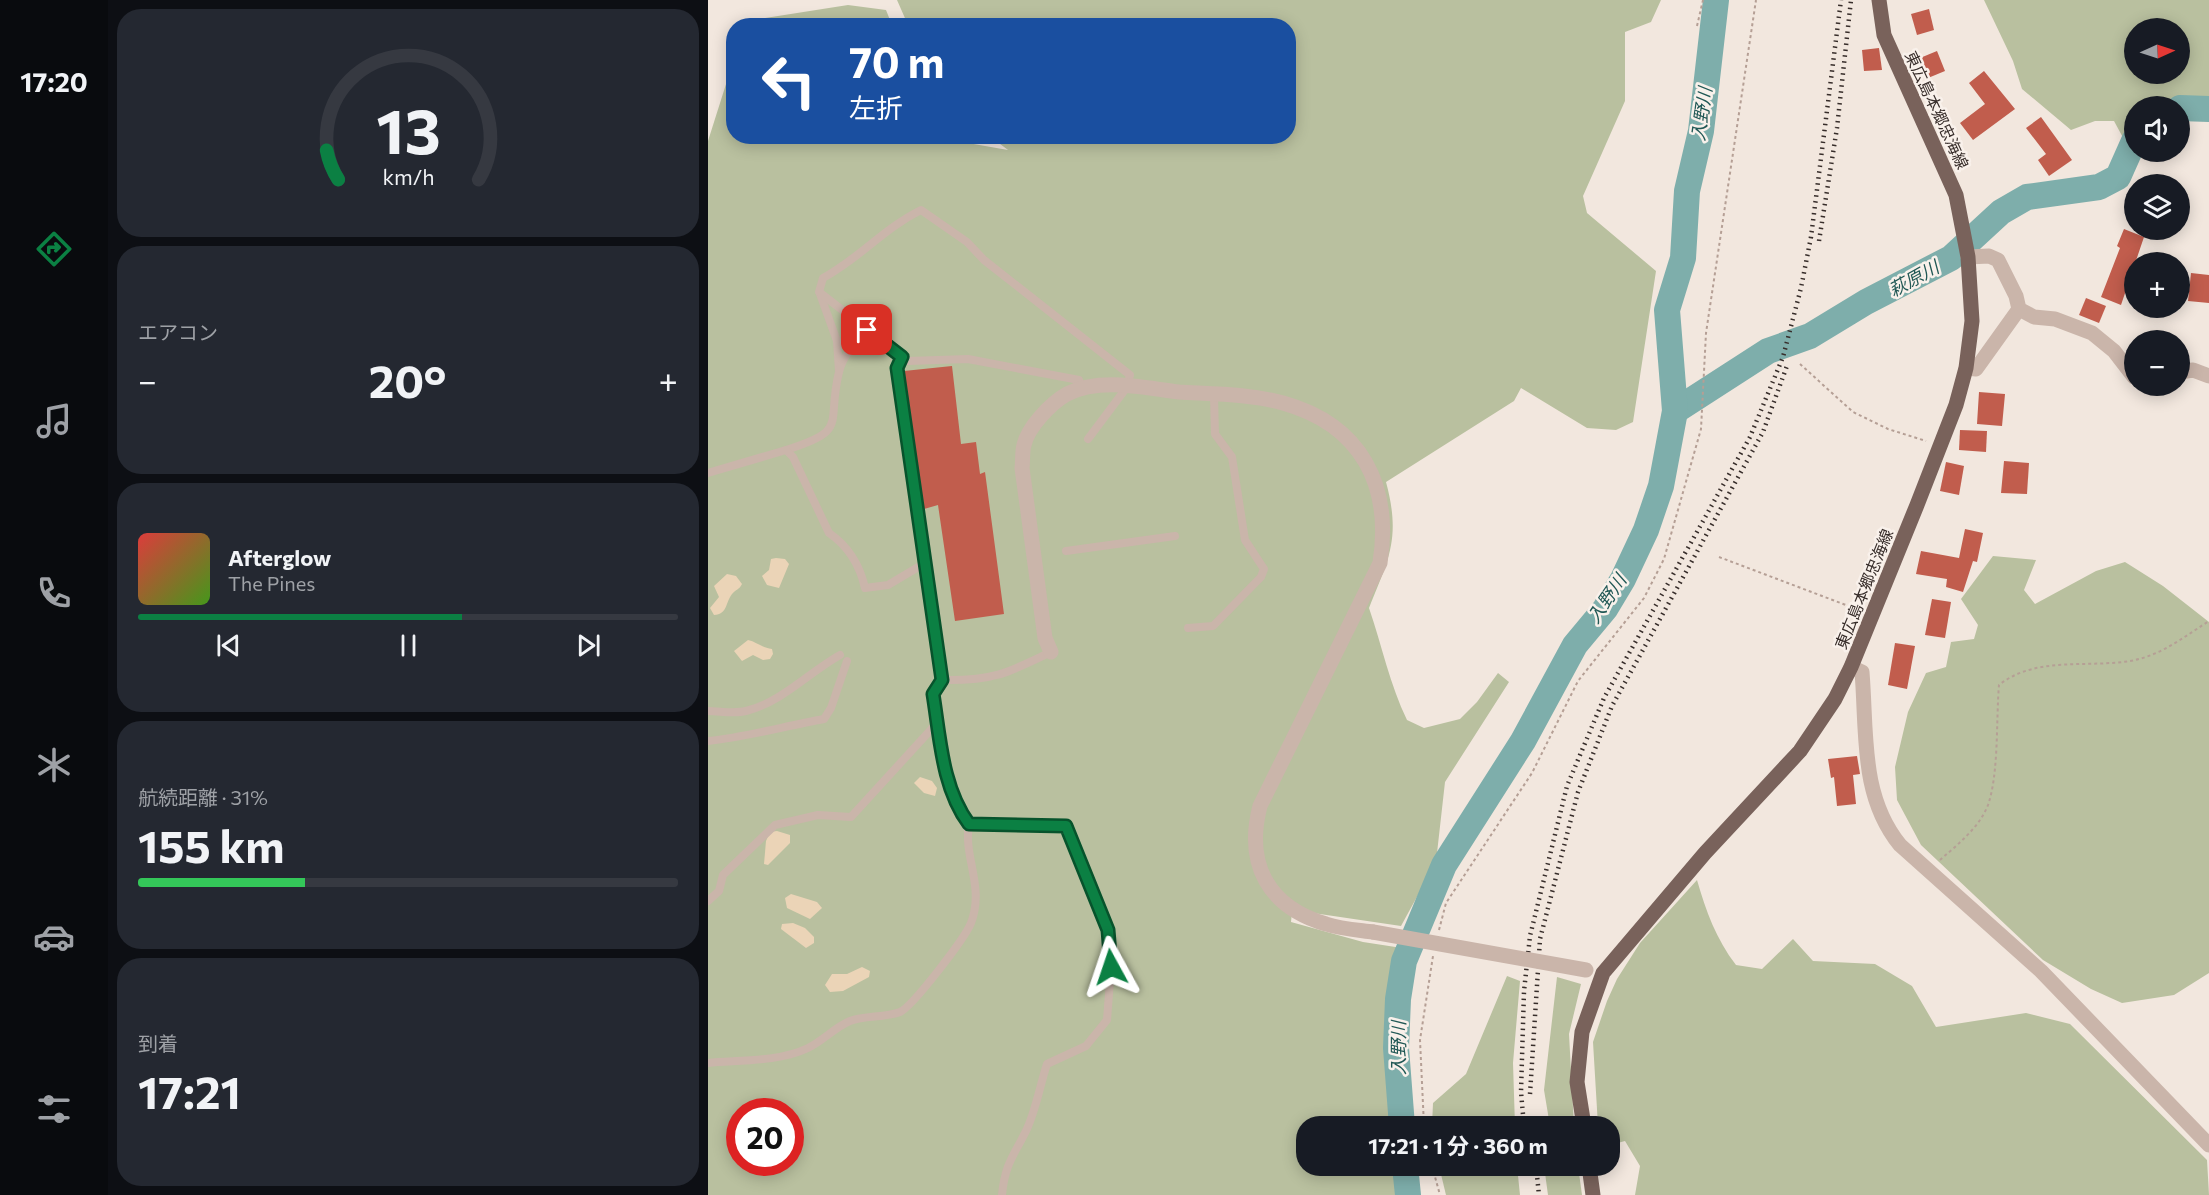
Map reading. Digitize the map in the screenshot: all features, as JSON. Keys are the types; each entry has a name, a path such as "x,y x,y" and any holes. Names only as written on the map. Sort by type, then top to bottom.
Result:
{"main road":[{"name":"東広島本郷忠海線","path":"1582,1116 1577,1083 1582,1032 1603,972 1706,853 1800,751 1835,699 1873,615 1940,446 1956,405 1966,368 1972,321 1968,257 1964,234 1950,179 1906,90 1884,35 1880,0"},
{"path":"1590,1176 1593,1195"}],"street":[{"path":"1966,368 1976,369 2019,309 2016,296 1998,260 1989,256 1968,257"},
{"path":"2019,309 2034,317 2055,319 2092,333 2114,351 2124,364"},
{"path":"2190,370 2209,376"},
{"path":"1051,652 1045,638 1022,468 1024,444 1051,406 1066,395 1082,388 1102,385 1281,402 1316,417 1350,440 1375,477 1384,536 1380,563 1260,806 1255,841 1256,859 1263,880 1280,899 1300,913 1327,925 1603,972"},
{"path":"1851,667 1862,672 1871,791 1878,813 1900,845 2041,971 2209,1145"}],"lane":[{"path":"708,472 816,441 830,429 835,414 839,371 837,341 819,292 823,278 847,265 894,224 921,210 967,242 1019,288 1130,375 1127,387 1088,439"},
{"path":"819,292 908,361 968,359 1078,380 1082,388"},
{"path":"839,371 849,350 867,330"},
{"path":"708,1063 784,1055 807,1048 851,1020 902,1011 933,977 971,923 976,893 973,859 966,841 969,824 956,807 937,723 933,694 942,680 897,368 902,357"},
{"path":"1188,628 1213,626 1261,577 1264,569 1245,540 1232,457 1215,434 1214,394"},
{"path":"786,450 793,457 829,533 838,539 860,568 864,588 888,585 925,563"},
{"path":"1066,551 1175,537"},
{"path":"942,680 974,681 1002,676 1051,652"},
{"path":"708,711 744,712 768,704 816,668 843,658 831,708 824,719 766,729 735,738 708,741"},
{"path":"708,901 719,891 723,875 775,825 818,815 851,817 937,723"},
{"path":"969,824 1066,826 1108,930 1110,958 1107,1020 1086,1046 1047,1064 1026,1130 1014,1149 1004,1177 1002,1195"}],"path":[{"path":"1697,26 1702,0"},
{"path":"1438,935 1446,903 1532,773 1578,681 1649,588 1664,559 1704,412 1706,333 1756,0"},
{"path":"1800,364 1853,412 1888,429 1940,446"},
{"path":"1719,557 1873,615"},
{"path":"1929,870 1970,834 1988,805 1996,753 1999,685 2013,674 2034,669 2131,661 2161,651 2209,621"},
{"path":"1424,1116 1420,1040 1428,977 1436,946"},
{"path":"1435,1176 1440,1195"}],"green space":[{"path":"897,0 1661,0 1651,22 1625,32 1625,101 1583,196 1587,213 1656,271 1633,422 1616,430 1587,428 1521,388 1514,401 1386,482 1392,518 1391,547 1369,608 1391,679 1407,720 1424,728 1460,719 1477,702 1498,673 1509,682 1445,782 1436,862 1401,926 1313,913 1293,902 1291,922 1363,942 1402,948 1387,1020 1392,1116 1296,1116 1296,1176 1396,1176 1400,1195 708,1195 708,141 726,84 726,144 974,144 1008,150 1000,144 1296,144 1296,18 905,18"},
{"path":"1984,0 2209,0 2209,106 2190,106 2190,96 2124,96 2124,139 2114,121 2095,121 2071,130 2022,89 2013,61"},
{"path":"848,5 886,10 889,18 765,18"},
{"path":"1993,556 2036,560 2024,590 2035,604 2096,571 2125,562 2163,586 2209,622 2209,973 2174,995 2122,1003 2091,989 2043,960 1921,845 1897,800 1895,767 1908,712 1926,673 1946,667 1951,642 1974,639 1978,625 1961,599"},
{"path":"1697,880 1712,924 1736,965 1762,969 1793,939 1813,961 1875,964 1912,986 1936,1027 2026,1013 2070,1024 2207,1160 2209,1195 1635,1195 1640,1166 1625,1141 1620,1142 1620,1116 1597,1116 1593,1042 1617,979 1640,943"},
{"path":"1507,976 1520,981 1513,1063 1515,1116 1432,1116 1433,1103 1466,1074"},
{"path":"1557,977 1581,984 1569,1034 1573,1116 1548,1116 1544,1090"},
{"path":"1441,1176 1518,1176 1520,1195 1446,1195"},
{"path":"1545,1176 1579,1176 1582,1195 1548,1195"}],"sand":[{"path":"771,559 785,559 789,564 779,588 767,585 762,576 769,570"},
{"path":"727,574 736,576 742,584 732,594 722,613 714,615 710,608 719,597 714,586"},
{"path":"748,640 772,649 773,654 770,659 763,660 753,655 742,661 734,651"},
{"path":"920,777 932,781 937,788 935,796 924,793 914,783"},
{"path":"777,831 790,835 790,843 768,865 764,864 766,841 770,832"},
{"path":"791,894 817,902 822,908 810,919 787,908 785,898"},
{"path":"793,923 805,928 814,937 814,943 806,948 781,929 782,924"},
{"path":"862,967 870,971 869,977 843,991 830,992 825,985 832,974 847,974"}],"building":[{"path":"1929,9 1934,30 1917,35 1911,14"},
{"path":"1879,48 1882,70 1864,71 1862,50"},
{"path":"1937,51 1945,71 1928,78 1920,58"},
{"path":"1984,71 2015,109 1973,140 1960,123 1985,104 1969,83"},
{"path":"2041,117 2072,160 2049,176 2038,160 2046,154 2026,128"},
{"path":"2124,229 2124,240 2143,240 2139,252 2124,252 2124,296 2121,305 2101,297 2120,248 2117,246"},
{"path":"2191,273 2209,275 2209,303 2190,301"},
{"path":"2086,298 2106,306 2099,323 2079,315"},
{"path":"952,366 961,444 976,442 980,474 985,472 1004,614 955,621 938,505 924,509 904,371"},
{"path":"1979,392 2005,394 2002,426 1977,424"},
{"path":"1960,430 1987,431 1986,452 1959,450"},
{"path":"2004,461 2029,463 2027,494 2001,493"},
{"path":"1946,462 1964,466 1959,495 1940,491"},
{"path":"1965,529 1983,533 1977,562 1973,561 1963,592 1946,587 1947,579 1916,574 1921,551 1959,558"},
{"path":"1932,599 1951,602 1945,638 1925,635"},
{"path":"1895,643 1915,646 1907,689 1888,685"},
{"path":"1857,756 1860,774 1853,775 1856,804 1837,806 1834,777 1831,778 1828,759"}],"waterway":[{"name":"入野川","path":"1401,1116 1396,1048 1398,999 1404,961 1444,865 1523,741 1575,645 1605,609 1623,579 1646,530 1661,486 1675,411 1667,310 1683,258 1687,191 1701,131 1716,0"},
{"name":"萩原川","path":"2190,108 2209,109"},
{"name":"萩原川","path":"1675,411 1768,351 1810,336 1866,302 1951,258 2001,212 2027,197 2099,187 2118,177 2125,162"},
{"name":"入野川","path":"1406,1176 1408,1195"}],"railway":[{"path":"1523,1116 1521,1092 1524,991 1530,936 1567,786 1604,698 1750,437 1783,357 1801,288 1811,237 1841,0"},
{"path":"1819,241 1837,128 1851,0"},
{"path":"1530,1094 1540,939 1578,792 1612,706 1763,432 1788,363"},
{"path":"1537,1176 1539,1195"}],"route":[{"path":"867,330 902,357 897,368 942,680 933,694 942,750 956,807 969,824 1066,826 1108,930 1111,967"}]}
